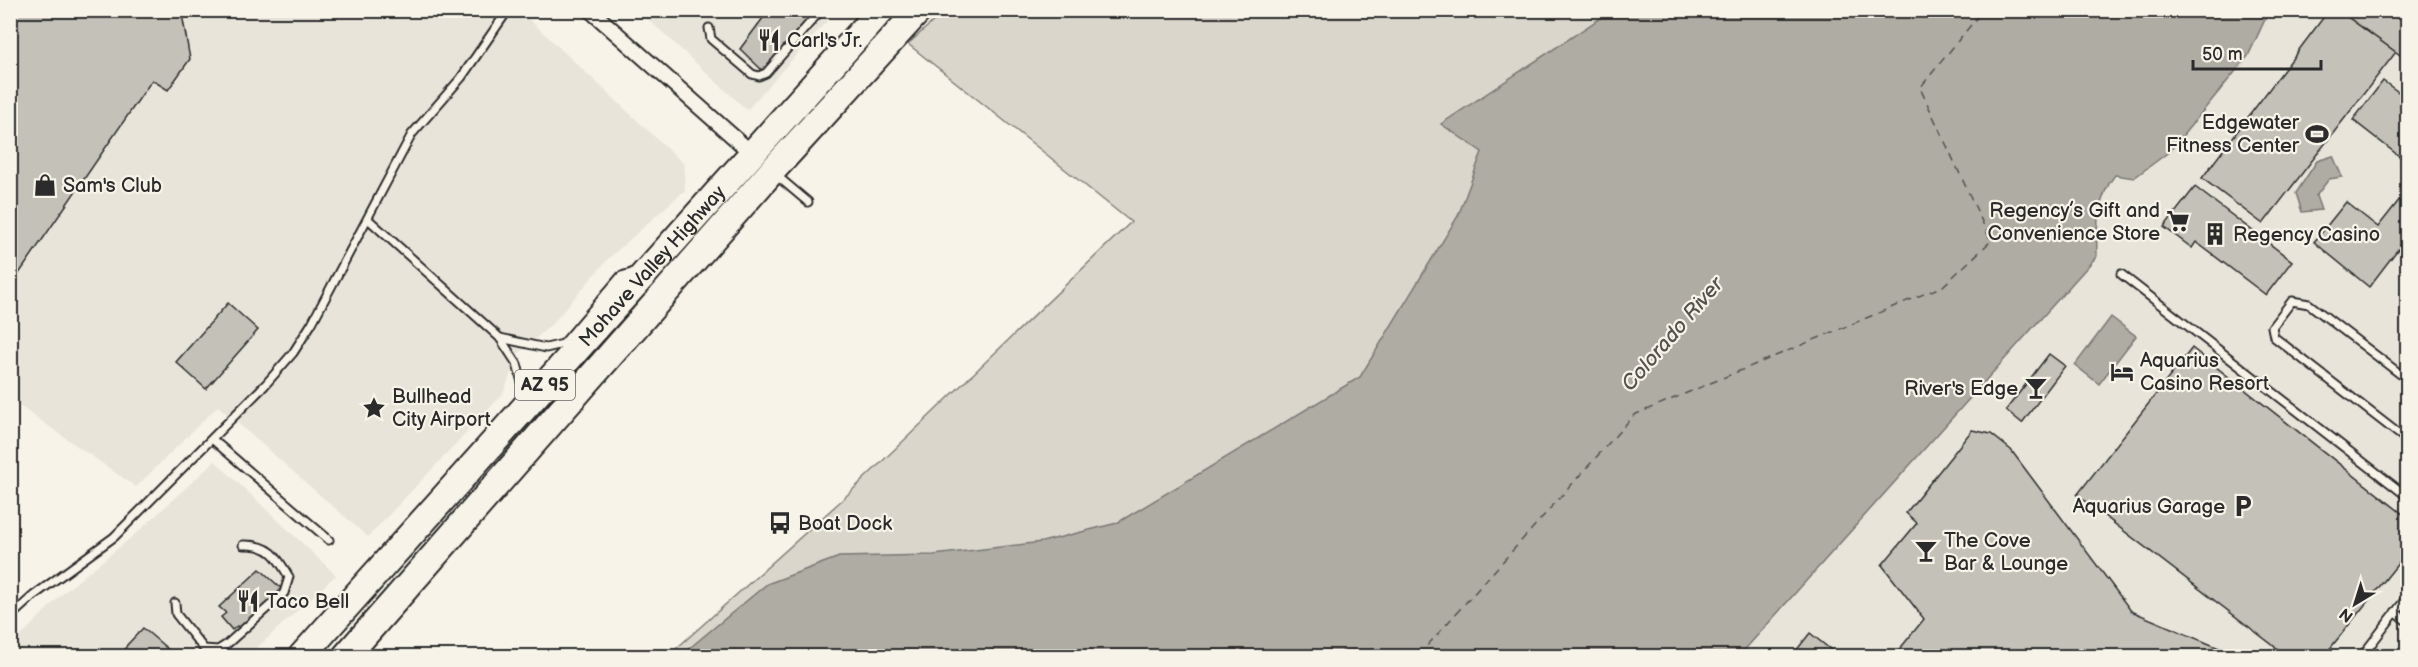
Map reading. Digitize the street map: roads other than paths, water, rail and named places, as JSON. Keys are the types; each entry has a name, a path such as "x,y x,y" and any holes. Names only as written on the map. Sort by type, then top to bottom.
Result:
{"highway":[{"name":"Mohave Valley Highway","path":"302,657 881,10"},
{"name":"Mohave Valley Highway","path":"346,657 772,171 919,10"}],"street":[{"path":"590,10 772,171"}],"lane":[{"path":"10,617 33,596 114,537 212,439 293,353 312,323 412,134 461,78 508,10"},
{"path":"709,27 711,39 752,74 759,76 766,73 821,10"},
{"path":"772,171 808,202"},
{"path":"368,219 500,338 517,364 528,404"},
{"path":"500,338 546,348 563,344 621,276 653,266"},
{"path":"2121,274 2408,497"},
{"path":"2408,380 2309,304 2292,301 2272,327 2274,338 2408,441"},
{"path":"212,439 329,540"},
{"path":"175,603 176,614 204,649 218,650 226,645 284,592 289,577 276,555 257,545 243,546"},
{"path":"2362,657 2408,596"},
{"path":"2395,612 2408,622"},
{"path":"2367,650 2376,657"}],"water":[{"name":"Colorado River","path":"1611,11 2269,11 2248,56 2170,151 2134,178 2115,175 2101,203 2097,256 1739,656 680,656 767,584 839,557 934,555 1042,542 1117,523 1360,377 1458,216 1482,152 1441,124"},
{"path":"2333,156 2342,177 2329,179 2316,196 2321,210 2302,212 2296,193 2317,161"},
{"path":"2111,317 2136,336 2099,384 2075,365"}],"place":[{"name":"Carl's Jr.","path":"769,40"},
{"name":"Edgewater Fitness Center","path":"2317,134"},
{"name":"Sam's Club","path":"45,185"},
{"name":"Regency’s Gift and Convenience Store","path":"2178,221"},
{"name":"Regency Casino","path":"2215,234"},
{"name":"Aquarius Casino Resort","path":"2122,372"},
{"name":"River's Edge","path":"2036,388"},
{"name":"Bullhead City Airport","path":"374,408"},
{"name":"Aquarius Garage","path":"2243,506"},
{"name":"Boat Dock","path":"780,523"},
{"name":"The Cove Bar & Lounge","path":"1926,551"},
{"name":"Taco Bell","path":"248,601"}]}
